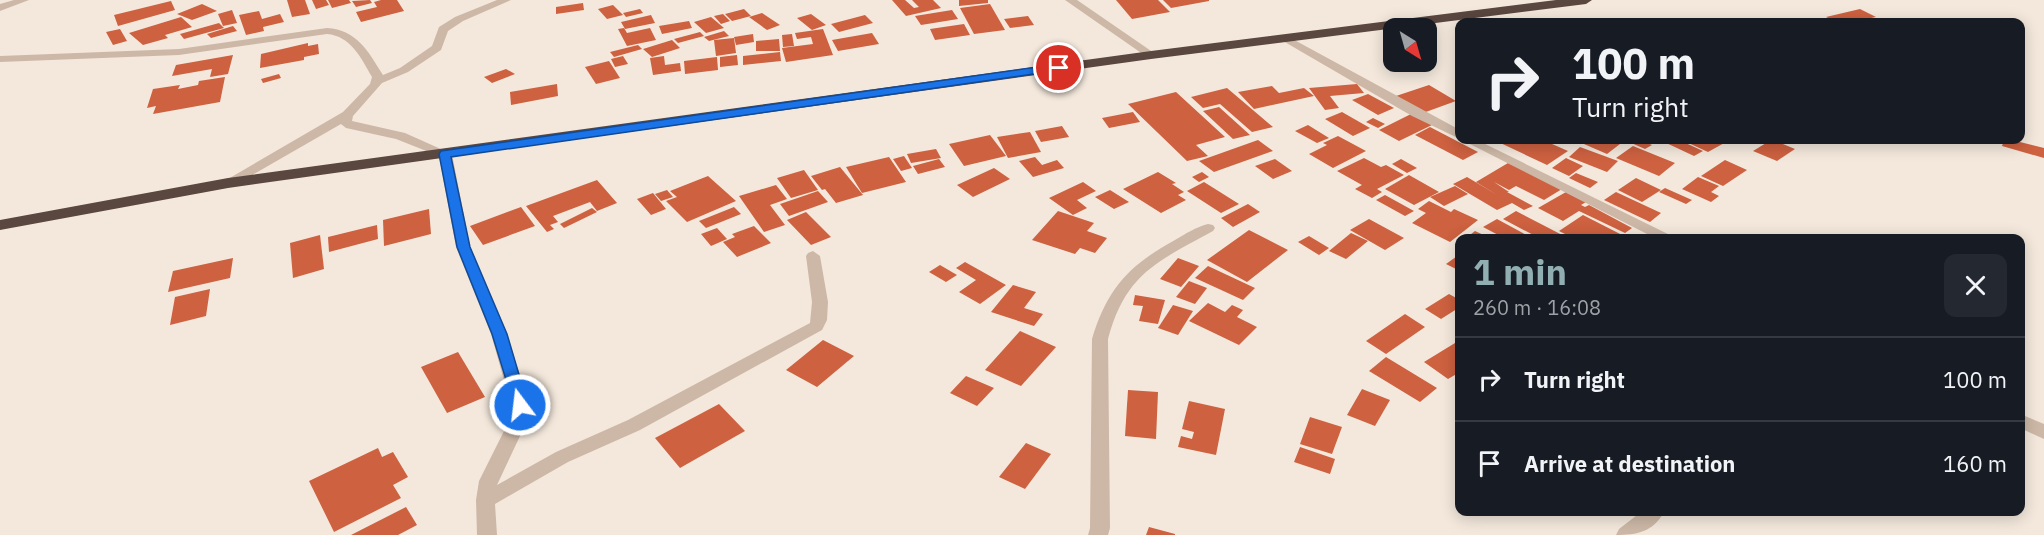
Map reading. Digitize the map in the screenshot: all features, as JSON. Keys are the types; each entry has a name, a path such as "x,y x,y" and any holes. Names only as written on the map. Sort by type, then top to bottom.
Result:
{"highway":[{"path":"0,225 228,183 1151,55 1586,0"}],"street":[{"path":"0,8 24,0"},
{"path":"228,183 347,115 378,81 404,70 437,48 444,29 459,19 506,0"},
{"path":"1070,0 1151,55"},
{"path":"0,59 76,58 178,52 334,31 346,34 354,42 378,81"},
{"path":"1287,39 1416,114 1455,133"},
{"path":"347,115 346,122 350,125 400,136 445,154 464,247 500,334 520,405 519,419 488,481 485,500 487,535"},
{"path":"1476,144 1657,234"},
{"path":"1098,535 1100,528 1100,350 1104,322 1110,303 1130,278 1152,259 1208,228"},
{"path":"485,500 562,457 644,419 816,326 820,319 820,309 813,256"},
{"path":"2025,422 2044,432"},
{"path":"1626,535 1649,516"}],"building":[{"path":"287,0 305,0 310,14 292,17"},
{"path":"312,0 326,0 329,5 316,9"},
{"path":"328,0 349,0 351,3 332,8"},
{"path":"370,0 372,3 356,7 352,1"},
{"path":"397,0 404,11 361,22 356,12 377,7 374,2"},
{"path":"892,0 905,0 914,8 919,7 912,0 933,0 941,8 906,16"},
{"path":"959,0 988,0 988,3 959,6"},
{"path":"1116,0 1158,0 1170,12 1132,19"},
{"path":"1163,0 1209,0 1209,1 1171,8"},
{"path":"171,1 175,10 118,26 114,15"},
{"path":"583,3 584,10 556,14 556,7"},
{"path":"202,4 217,11 192,20 177,14"},
{"path":"990,4 1005,30 974,34 960,8"},
{"path":"613,5 623,15 607,19 598,9"},
{"path":"640,9 643,13 626,17 623,13"},
{"path":"744,9 751,16 732,21 725,14"},
{"path":"1860,9 1876,17 1828,18 1826,17"},
{"path":"232,10 237,23 223,26 218,14"},
{"path":"952,10 958,19 921,25 915,16"},
{"path":"259,11 262,19 280,14 284,22 263,27 264,31 246,35 239,15"},
{"path":"762,13 780,25 767,30 749,17"},
{"path":"723,14 730,21 721,24 714,16"},
{"path":"811,14 826,25 812,30 797,18"},
{"path":"651,15 655,23 625,29 621,22"},
{"path":"865,15 873,23 839,32 831,24"},
{"path":"1028,16 1034,25 1010,28 1004,19"},
{"path":"181,17 192,27 165,35 168,38 143,45 129,33"},
{"path":"711,17 724,28 706,33 694,22"},
{"path":"689,21 692,28 662,34 659,26"},
{"path":"219,23 224,28 184,39 180,34"},
{"path":"964,24 970,35 935,40 930,29"},
{"path":"233,26 237,31 211,38 207,34"},
{"path":"624,28 627,33 650,28 656,40 627,46 618,29"},
{"path":"120,29 127,41 113,45 106,32"},
{"path":"823,29 833,55 786,62 782,48 813,44 811,37 797,39 795,33"},
{"path":"724,31 729,36 709,41 704,37"},
{"path":"700,32 704,36 678,43 674,39"},
{"path":"872,33 879,44 838,51 832,40"},
{"path":"753,34 754,42 736,45 734,37"},
{"path":"792,34 794,46 783,47 782,35"},
{"path":"734,38 736,53 716,56 714,40"},
{"path":"779,39 780,51 756,51 756,41"},
{"path":"672,40 680,48 652,57 643,49"},
{"path":"308,43 308,46 318,44 319,54 304,57 304,60 260,68 261,54"},
{"path":"638,45 642,49 614,57 610,52"},
{"path":"780,52 781,61 743,65 743,56"},
{"path":"233,55 228,74 210,77 212,69 172,76 176,65"},
{"path":"737,55 738,65 720,67 720,57"},
{"path":"623,56 628,64 615,67 611,59"},
{"path":"664,56 665,65 680,63 681,71 653,75 650,58"},
{"path":"717,57 718,70 685,74 684,61"},
{"path":"609,61 620,78 596,84 585,67"},
{"path":"506,69 515,74 492,83 484,77"},
{"path":"279,74 281,78 263,83 261,79"},
{"path":"225,77 220,102 153,114 156,106 147,108 153,89 180,85 178,89 198,85 199,81"},
{"path":"557,84 558,96 511,105 510,92"},
{"path":"1357,84 1364,93 1330,96 1339,108 1325,110 1309,88"},
{"path":"1429,85 1455,101 1423,113 1396,96"},
{"path":"1272,86 1279,93 1304,88 1314,96 1254,109 1238,92"},
{"path":"1227,88 1273,127 1252,132 1220,104 1203,108 1191,97"},
{"path":"1176,92 1225,137 1196,145 1208,156 1187,161 1128,104"},
{"path":"1368,94 1394,108 1378,115 1352,100"},
{"path":"1219,107 1250,135 1233,139 1203,111"},
{"path":"1133,112 1140,122 1109,128 1102,118"},
{"path":"1342,112 1370,128 1353,136 1325,119"},
{"path":"1411,114 1432,125 1399,141 1379,130"},
{"path":"1373,118 1385,124 1378,128 1366,122"},
{"path":"1308,125 1329,138 1317,143 1295,131"},
{"path":"1062,126 1069,137 1041,142 1035,131"},
{"path":"1430,127 1455,140 1455,144 1463,144 1478,152 1463,160 1415,135"},
{"path":"1030,132 1041,152 1008,158 997,137"},
{"path":"990,135 1006,156 964,166 949,144"},
{"path":"1338,136 1366,151 1333,168 1309,154 1327,145 1323,143"},
{"path":"1258,140 1273,151 1214,172 1199,161"},
{"path":"2025,143 2044,148 2044,158 2002,146 2003,144"},
{"path":"1502,144 1552,144 1568,151 1547,165"},
{"path":"1584,144 1620,144 1607,154"},
{"path":"1634,144 1652,145 1645,149"},
{"path":"1668,144 1688,144 1703,151 1694,156"},
{"path":"1691,144 1722,144 1708,152"},
{"path":"1764,144 1783,144 1795,149 1777,161 1753,151"},
{"path":"1633,146 1675,163 1659,176 1616,158"},
{"path":"1580,147 1618,161 1607,172 1569,157"},
{"path":"936,149 941,158 911,163 907,154"},
{"path":"904,156 912,168 901,171 893,159"},
{"path":"889,157 906,182 862,193 846,167"},
{"path":"1035,157 1042,165 1057,160 1064,168 1033,177 1019,161"},
{"path":"1364,158 1381,167 1386,165 1404,175 1377,189 1382,192 1372,198 1355,189 1362,185 1337,171"},
{"path":"1566,158 1583,166 1569,176 1552,168"},
{"path":"939,159 945,167 918,174 913,166"},
{"path":"1275,159 1292,171 1273,179 1255,166"},
{"path":"1401,159 1417,168 1407,173 1392,164"},
{"path":"1725,160 1747,170 1723,186 1701,176"},
{"path":"1508,163 1562,189 1544,200 1516,186 1509,190 1494,182 1533,206 1524,210 1512,203 1497,210 1453,184 1467,177 1499,196 1476,182"},
{"path":"840,167 863,195 836,203 811,176"},
{"path":"994,168 1010,179 973,197 957,185"},
{"path":"804,170 818,190 791,198 777,178"},
{"path":"1158,172 1176,183 1172,184 1184,192 1178,195 1186,200 1161,213 1123,189"},
{"path":"1202,172 1209,177 1199,182 1192,177"},
{"path":"1576,173 1598,182 1590,188 1569,178"},
{"path":"1409,175 1439,192 1414,205 1385,189"},
{"path":"708,176 736,201 687,222 666,201 677,197 670,191"},
{"path":"1698,177 1719,186 1711,192 1719,196 1711,202 1682,189"},
{"path":"1636,178 1661,190 1642,202 1618,190"},
{"path":"597,180 617,203 597,211 590,202 553,216 558,222 550,225 554,229 547,232 526,206"},
{"path":"1083,182 1096,191 1077,200 1087,208 1073,215 1049,198"},
{"path":"1204,182 1239,204 1221,213 1187,191"},
{"path":"776,185 787,199 770,205 785,225 764,232 739,196"},
{"path":"1455,186 1468,194 1444,206 1430,197"},
{"path":"1665,188 1692,200 1686,204 1659,192"},
{"path":"667,190 673,197 661,201 655,194"},
{"path":"1110,190 1129,202 1114,209 1095,197"},
{"path":"818,191 828,202 789,216 780,204"},
{"path":"1566,192 1586,202 1581,205 1585,207 1589,205 1632,228 1625,233 1579,211 1563,221 1538,208"},
{"path":"1616,192 1661,213 1650,222 1604,200"},
{"path":"653,193 666,209 651,215 637,199"},
{"path":"1385,195 1414,211 1405,216 1376,200"},
{"path":"1429,201 1451,212 1454,209 1478,220 1460,234 1455,234 1455,238 1450,242 1412,223 1426,213 1418,209"},
{"path":"1248,204 1260,212 1233,227 1221,218"},
{"path":"521,207 535,226 483,245 470,226"},
{"path":"734,207 741,214 706,228 699,221"},
{"path":"592,208 597,212 564,228 560,224"},
{"path":"429,209 431,234 384,246 383,220"},
{"path":"1058,211 1094,223 1087,231 1107,238 1095,253 1080,248 1075,254 1032,240"},
{"path":"1516,211 1560,234 1531,234 1503,219"},
{"path":"806,212 831,237 811,245 787,220"},
{"path":"1583,215 1620,234 1565,234 1559,231"},
{"path":"1369,219 1404,238 1385,250 1350,230"},
{"path":"1497,219 1525,234 1496,234 1483,227"},
{"path":"377,225 378,239 329,252 328,237"},
{"path":"754,226 771,243 737,257 723,242 735,237 732,234"},
{"path":"717,228 727,239 711,246 701,234"},
{"path":"1249,230 1288,250 1247,282 1207,260"},
{"path":"1351,233 1368,241 1346,259 1329,251"},
{"path":"320,235 324,269 293,278 290,243"},
{"path":"1309,236 1329,248 1319,255 1298,242"},
{"path":"233,258 230,278 168,292 173,271"},
{"path":"1178,258 1199,266 1181,287 1160,279"},
{"path":"1455,258 1455,268 1446,264"},
{"path":"965,262 1006,285 980,304 959,292 976,280 956,268"},
{"path":"940,265 957,275 946,282 929,272"},
{"path":"1208,266 1255,288 1243,300 1195,278"},
{"path":"1189,281 1207,288 1195,304 1176,297"},
{"path":"1013,285 1036,292 1024,308 1043,314 1034,326 991,312"},
{"path":"210,289 206,316 170,325 175,297"},
{"path":"1449,294 1455,297 1455,310 1441,319 1425,309"},
{"path":"1135,295 1165,300 1158,324 1139,321 1143,306 1133,305"},
{"path":"1208,303 1225,312 1232,305 1243,310 1237,317 1257,327 1239,345 1189,321"},
{"path":"1173,305 1193,311 1178,335 1158,328"},
{"path":"1405,314 1425,327 1386,354 1366,341"},
{"path":"1020,331 1056,347 1021,386 985,370"},
{"path":"823,340 854,356 817,387 786,370"},
{"path":"1455,343 1455,375 1448,379 1424,362"},
{"path":"458,352 485,397 447,413 421,367"},
{"path":"1386,357 1437,388 1420,402 1369,371"},
{"path":"966,376 994,388 977,406 950,393"},
{"path":"1362,389 1390,400 1375,426 1347,415"},
{"path":"1128,390 1158,392 1156,439 1125,436"},
{"path":"1189,401 1225,409 1216,455 1178,447 1181,436 1192,439 1194,432 1182,429"},
{"path":"719,404 745,431 680,468 655,438"},
{"path":"1310,417 1342,427 1332,454 1300,444"},
{"path":"1026,443 1051,454 1025,489 999,477"},
{"path":"1300,447 1335,459 1330,474 1294,462"},
{"path":"378,448 382,457 393,452 408,477 393,485 401,498 334,532 309,481"},
{"path":"406,507 417,525 398,535 351,535"},
{"path":"1149,527 1175,534 1175,535 1146,535"}],"route":[{"path":"520,405 500,334 477,284 464,247 445,154 1059,68"}]}
